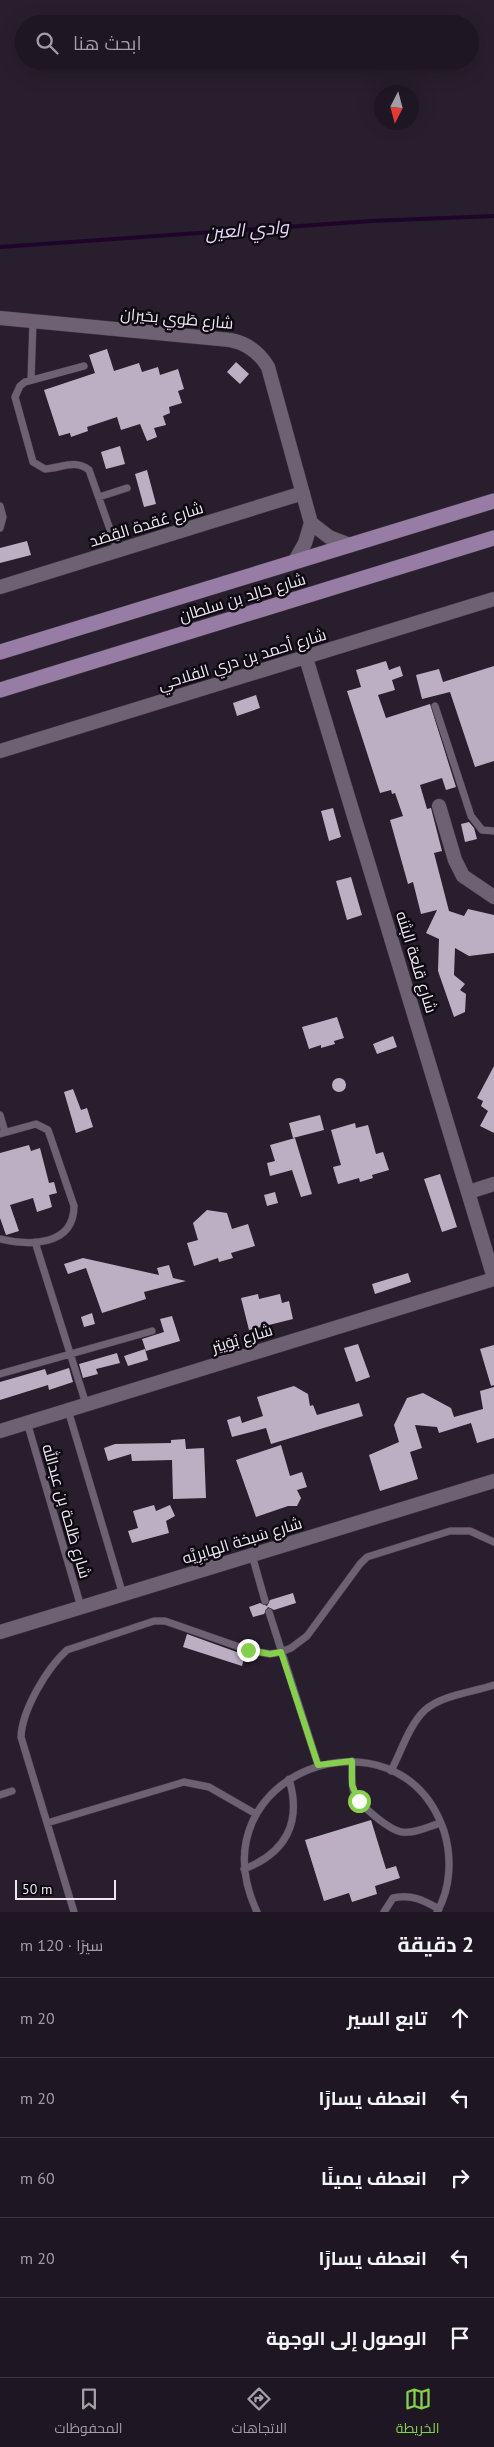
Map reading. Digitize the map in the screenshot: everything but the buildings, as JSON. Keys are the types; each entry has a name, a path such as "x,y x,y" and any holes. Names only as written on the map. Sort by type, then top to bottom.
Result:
{"main road":[{"name":"شارع خالِد بن سلطان","path":"0,652 494,501"},
{"name":"شارع خالِد بن سلطان","path":"0,690 494,538"},
{"path":"431,558 494,549"}],"street":[{"name":"شارع طَوي بحَيران","path":"0,318 230,340 250,346 264,359 268,367 311,523"},
{"name":"شارع عُقدة القِصَد","path":"0,587 118,552 303,493"},
{"path":"295,561 305,543 311,523 329,536 350,545"},
{"name":"شارع أحمد بن دري الفلاحي","path":"0,751 494,599"},
{"name":"شارع قلعة البثنه","path":"306,658 494,1278"},
{"path":"439,806 455,860 463,876 494,897"},
{"path":"469,1192 494,1184"},
{"name":"شارع بُوَيتِر","path":"0,1430 494,1278"},
{"name":"شارع سَبخة الهايرِيَّه","path":"0,1632 494,1481"}],"lane":[{"path":"31,380 33,322"},
{"path":"84,366 31,380 20,386 15,397 33,462 45,469 72,464 84,466 92,476 118,552"},
{"path":"99,497 127,488"},
{"path":"0,506 3,517 0,528"},
{"path":"435,706 471,816 482,830 494,830"},
{"path":"0,1114 3,1133 36,1124 48,1130 74,1206 74,1216 65,1232 48,1241 35,1242 0,1239"},
{"path":"35,1242 86,1404"},
{"path":"0,1374 152,1331"},
{"name":"شارع طَلحة بن عبدالله","path":"68,1410 123,1595"},
{"name":"شارع طَلحة بن عبدالله","path":"27,1422 81,1608"},
{"path":"74,1912 23,1750 22,1724 26,1712 52,1666 67,1650 154,1621 165,1621 259,1653 281,1652 291,1648 307,1636 367,1557 450,1531 470,1531 494,1542"},
{"path":"252,1555 265,1602"},
{"path":"268,1612 318,1765"},
{"path":"391,1771 417,1720 425,1710 434,1704 494,1685"},
{"path":"352,1761 352,1785 359,1801 389,1826 402,1832 409,1832 441,1823"},
{"path":"257,1912 248,1894 244,1869 249,1832 256,1814 270,1794 289,1778 318,1765 352,1761 372,1764 391,1771 421,1793 441,1823 449,1857 445,1892 438,1910 416,1897 404,1896 394,1898 384,1912"},
{"path":"244,1869 259,1863 273,1854 284,1842 291,1827 294,1811 294,1794 289,1778"},
{"path":"47,1823 184,1782 210,1787 256,1814"},
{"path":"0,1795 12,1791"}],"waterway":[{"name":"وادي العين","path":"0,247 371,221 494,216"}],"route":[{"path":"248,1650 270,1654 281,1652 318,1765 352,1761 352,1785 359,1801"}]}
